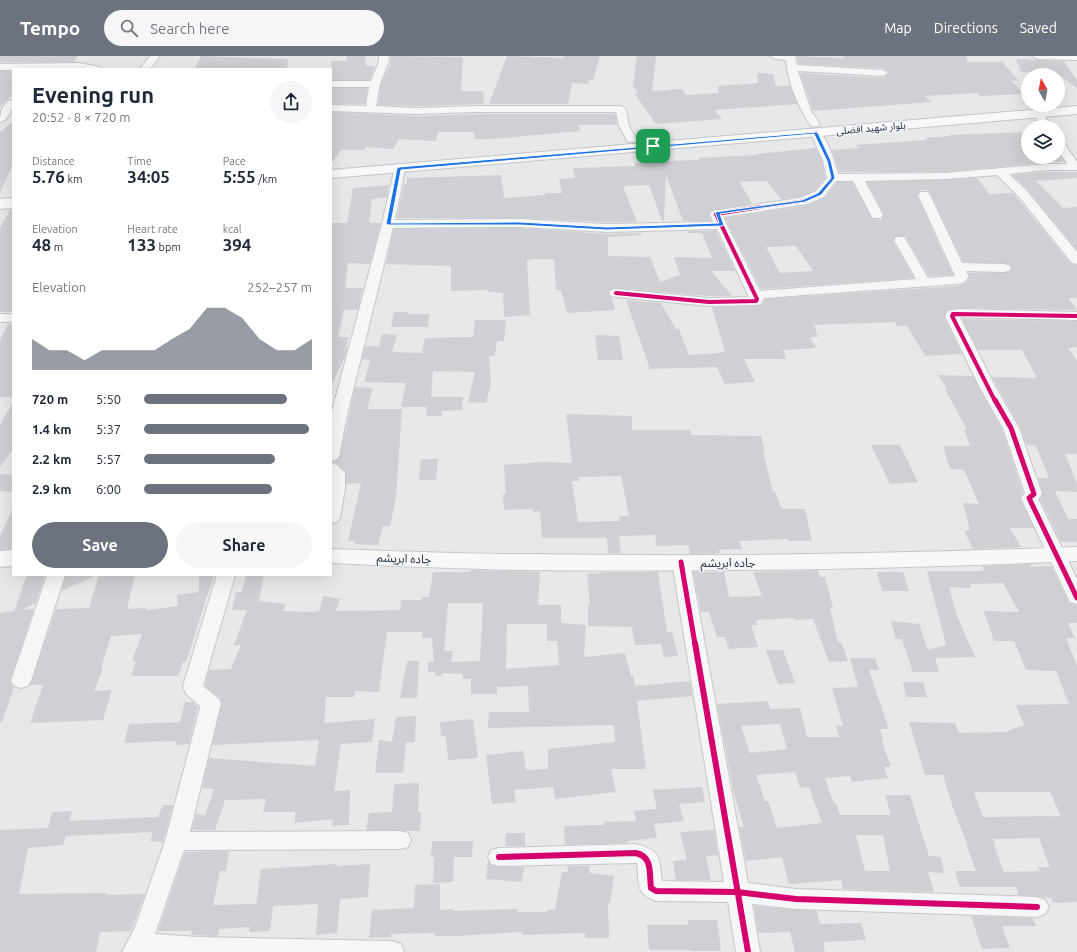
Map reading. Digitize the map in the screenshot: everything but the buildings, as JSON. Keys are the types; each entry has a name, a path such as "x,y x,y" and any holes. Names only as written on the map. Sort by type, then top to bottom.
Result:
{"main road":[{"path":"1065,103 1077,102"},
{"name":"بلوار شهید افضلی","path":"332,174 650,142 1021,110"},
{"name":"بلوار شهید افضلی","path":"1065,110 1077,110"},
{"name":"بلوار شهید افضلی","path":"332,166 632,140 650,142"},
{"path":"0,194 12,193"},
{"path":"0,204 12,203"},
{"name":"جاده ابریشم","path":"332,556 525,562 681,562 929,560 1066,555"},
{"path":"0,559 12,558"}],"street":[{"path":"146,68 155,56"},
{"path":"371,108 375,84 384,61 384,56"},
{"path":"775,56 792,60 883,72"},
{"path":"1037,56 1077,57"},
{"path":"792,60 806,111 816,128 829,161 833,178"},
{"path":"0,67 46,68 78,66 90,68"},
{"path":"332,84 375,84"},
{"path":"0,119 12,103"},
{"path":"332,108 371,108 416,111 476,109 621,109 624,126 632,140"},
{"path":"1065,152 1076,167"},
{"path":"616,293 709,302 756,301 756,295 717,213 803,201 820,194 833,178 945,176 1048,167 1076,167"},
{"path":"332,446 335,415 388,224 399,168"},
{"path":"1000,171 1023,194 1077,260"},
{"path":"857,177 877,215"},
{"path":"756,295 958,280 962,277 924,195"},
{"path":"388,224 520,223 607,228 722,225"},
{"path":"900,240 924,282"},
{"path":"957,266 1004,268"},
{"path":"1077,316 958,313 953,314 952,316 988,388 1011,428 1034,494 1029,498 1066,555 1077,598"},
{"path":"0,318 12,318"},
{"path":"332,469 338,473 337,489 332,513"},
{"path":"681,562 736,892 748,952"},
{"path":"20,682 56,576"},
{"path":"226,576 193,686 193,689 210,703 210,708 176,841 146,929 136,948 392,952"},
{"path":"176,841 400,840"},
{"path":"499,857 636,853 644,855 648,860 651,888 656,891 736,892 796,899 1037,907"}],"cycle path":[{"path":"616,293 709,302 756,301 757,299 716,214 803,201 820,194 833,178 829,161 816,133"},
{"path":"1077,316 958,313 953,314 952,316 988,388 1011,428 1034,494 1029,498 1077,598"},
{"path":"681,562 748,952"},
{"path":"499,857 636,853 644,855 648,860 651,888 656,891 737,892 796,899 1037,907"}],"route":[{"path":"816,133 829,161 833,178 820,194 803,201 717,213 716,214 722,225 576,228 520,223 388,224 399,168 653,146 816,133"}]}
